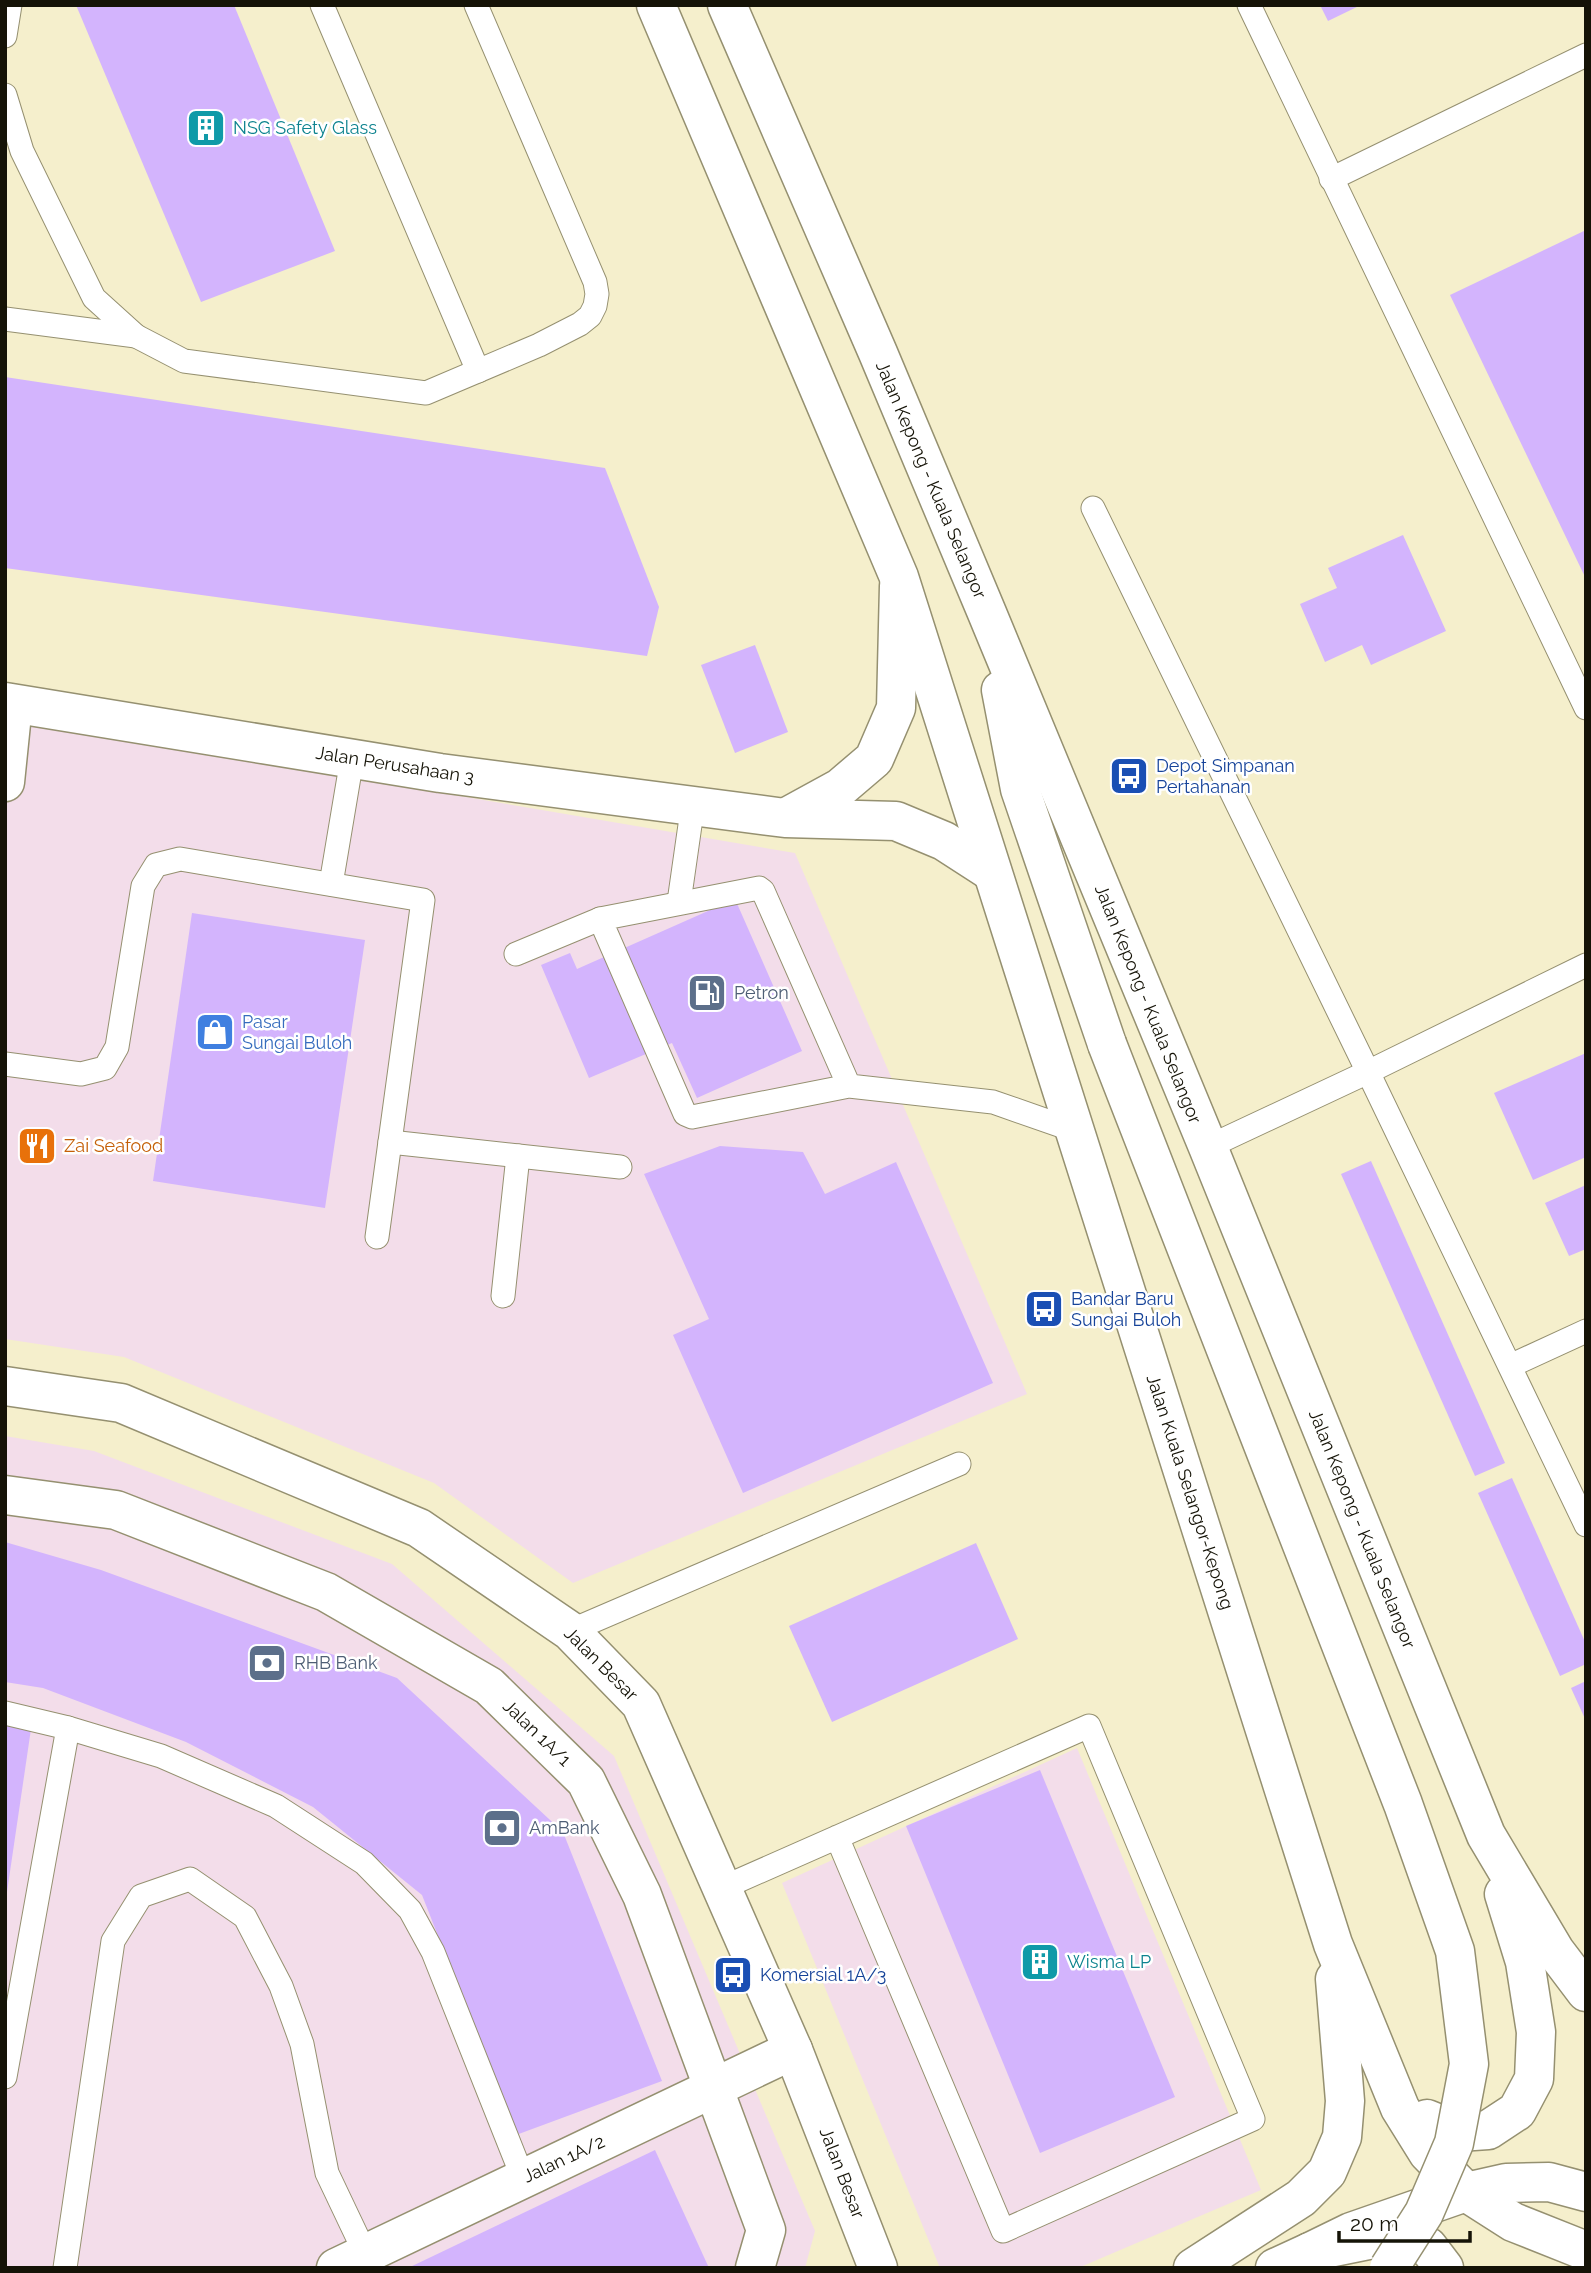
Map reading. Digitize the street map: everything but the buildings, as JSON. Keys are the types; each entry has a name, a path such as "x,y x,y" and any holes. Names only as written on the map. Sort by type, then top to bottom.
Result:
{"main road":[{"path":"656,5 899,577 992,872"},
{"name":"Jalan Kepong - Kuala Selangor","path":"727,5 987,613 1208,1147 1486,1835 1555,1951 1586,1992"},
{"path":"785,818 840,788 874,759 896,708 899,577"},
{"path":"987,613 1020,789 1107,1044 1403,1804 1455,1951 1469,2064 1454,2143 1424,2213 1389,2268"},
{"path":"5,782 9,703"},
{"name":"Jalan Perusahaan 3","path":"9,703 440,773 785,818 896,821 944,841 992,872"},
{"name":"Jalan Kuala Selangor-Kepong","path":"992,872 1333,1944 1400,2108"},
{"name":"Jalan Besar","path":"5,1386 121,1403 419,1528 570,1631 641,1704 793,2050 878,2268"},
{"name":"Jalan 1A/1","path":"5,1495 116,1510 326,1592 489,1686 586,1781 642,1895 766,2230 755,2268"},
{"path":"1400,2108 1459,2132 1488,2130 1517,2111 1534,2079 1536,2032 1525,1962 1486,1835"},
{"path":"1193,2268 1301,2198 1327,2172 1342,2137 1345,2101 1333,1944"},
{"name":"Jalan 1A/2","path":"350,2261 793,2050"},
{"path":"1400,2108 1428,2153 1466,2192 1513,2222 1586,2250"},
{"path":"1275,2268 1351,2232 1466,2192 1506,2183 1549,2182 1586,2192"},
{"path":"1310,2252 1379,2238 1428,2247 1444,2268"}],"lane":[{"path":"5,36 10,5"},
{"path":"322,5 478,371"},
{"path":"5,95 22,151 94,298 136,336 184,361 426,393 539,345 580,324 590,316 597,294 595,282 476,5"},
{"path":"1249,5 1586,708"},
{"path":"1331,179 1586,55"},
{"path":"5,319 136,336"},
{"path":"1093,508 1586,1525"},
{"path":"331,884 352,759"},
{"path":"678,902 693,804"},
{"path":"5,1064 81,1074 105,1068 117,1047 143,886 156,865 180,859 423,900 377,1237"},
{"path":"516,954 600,919 759,888 763,891 849,1086"},
{"path":"600,919 685,1114 692,1117 849,1086 993,1102 1076,1131"},
{"path":"1208,1147 1586,965"},
{"path":"390,1142 620,1167"},
{"path":"503,1297 518,1156"},
{"path":"1510,1366 1586,1331"},
{"path":"570,1631 959,1464"},
{"path":"5,1713 68,1728 161,1756 276,1806 364,1863 410,1910 433,1952 523,2178"},
{"path":"722,1888 1089,1726 1253,2119 1003,2231 837,1838"},
{"path":"5,2075 68,1728"},
{"path":"65,2268 113,1941 141,1896 190,1879 245,1917 281,1986 302,2044 327,2173 350,2261"}],"shaded area":[{"path":"30,723 795,853 1027,1394 573,1583 434,1483 124,1357 5,1339 5,798"},
{"path":"5,1436 94,1451 392,1564 614,1756 815,2231 805,2268 5,2268"},
{"path":"1077,1748 1261,2190 1078,2268 940,2268 782,1883"}],"place":[{"name":"NSG Safety Glass","path":"206,128"},
{"name":"Depot Simpanan Pertahanan","path":"1129,776"},
{"name":"Petron","path":"707,993"},
{"name":"Pasar Sungai Buloh","path":"215,1032"},
{"name":"Zai Seafood","path":"37,1146"},
{"name":"Bandar Baru Sungai Buloh","path":"1044,1309"},
{"name":"RHB Bank","path":"267,1663"},
{"name":"AmBank","path":"502,1828"},
{"name":"Wisma LP","path":"1040,1962"},
{"name":"Komersial 1A/3","path":"733,1975"}]}
